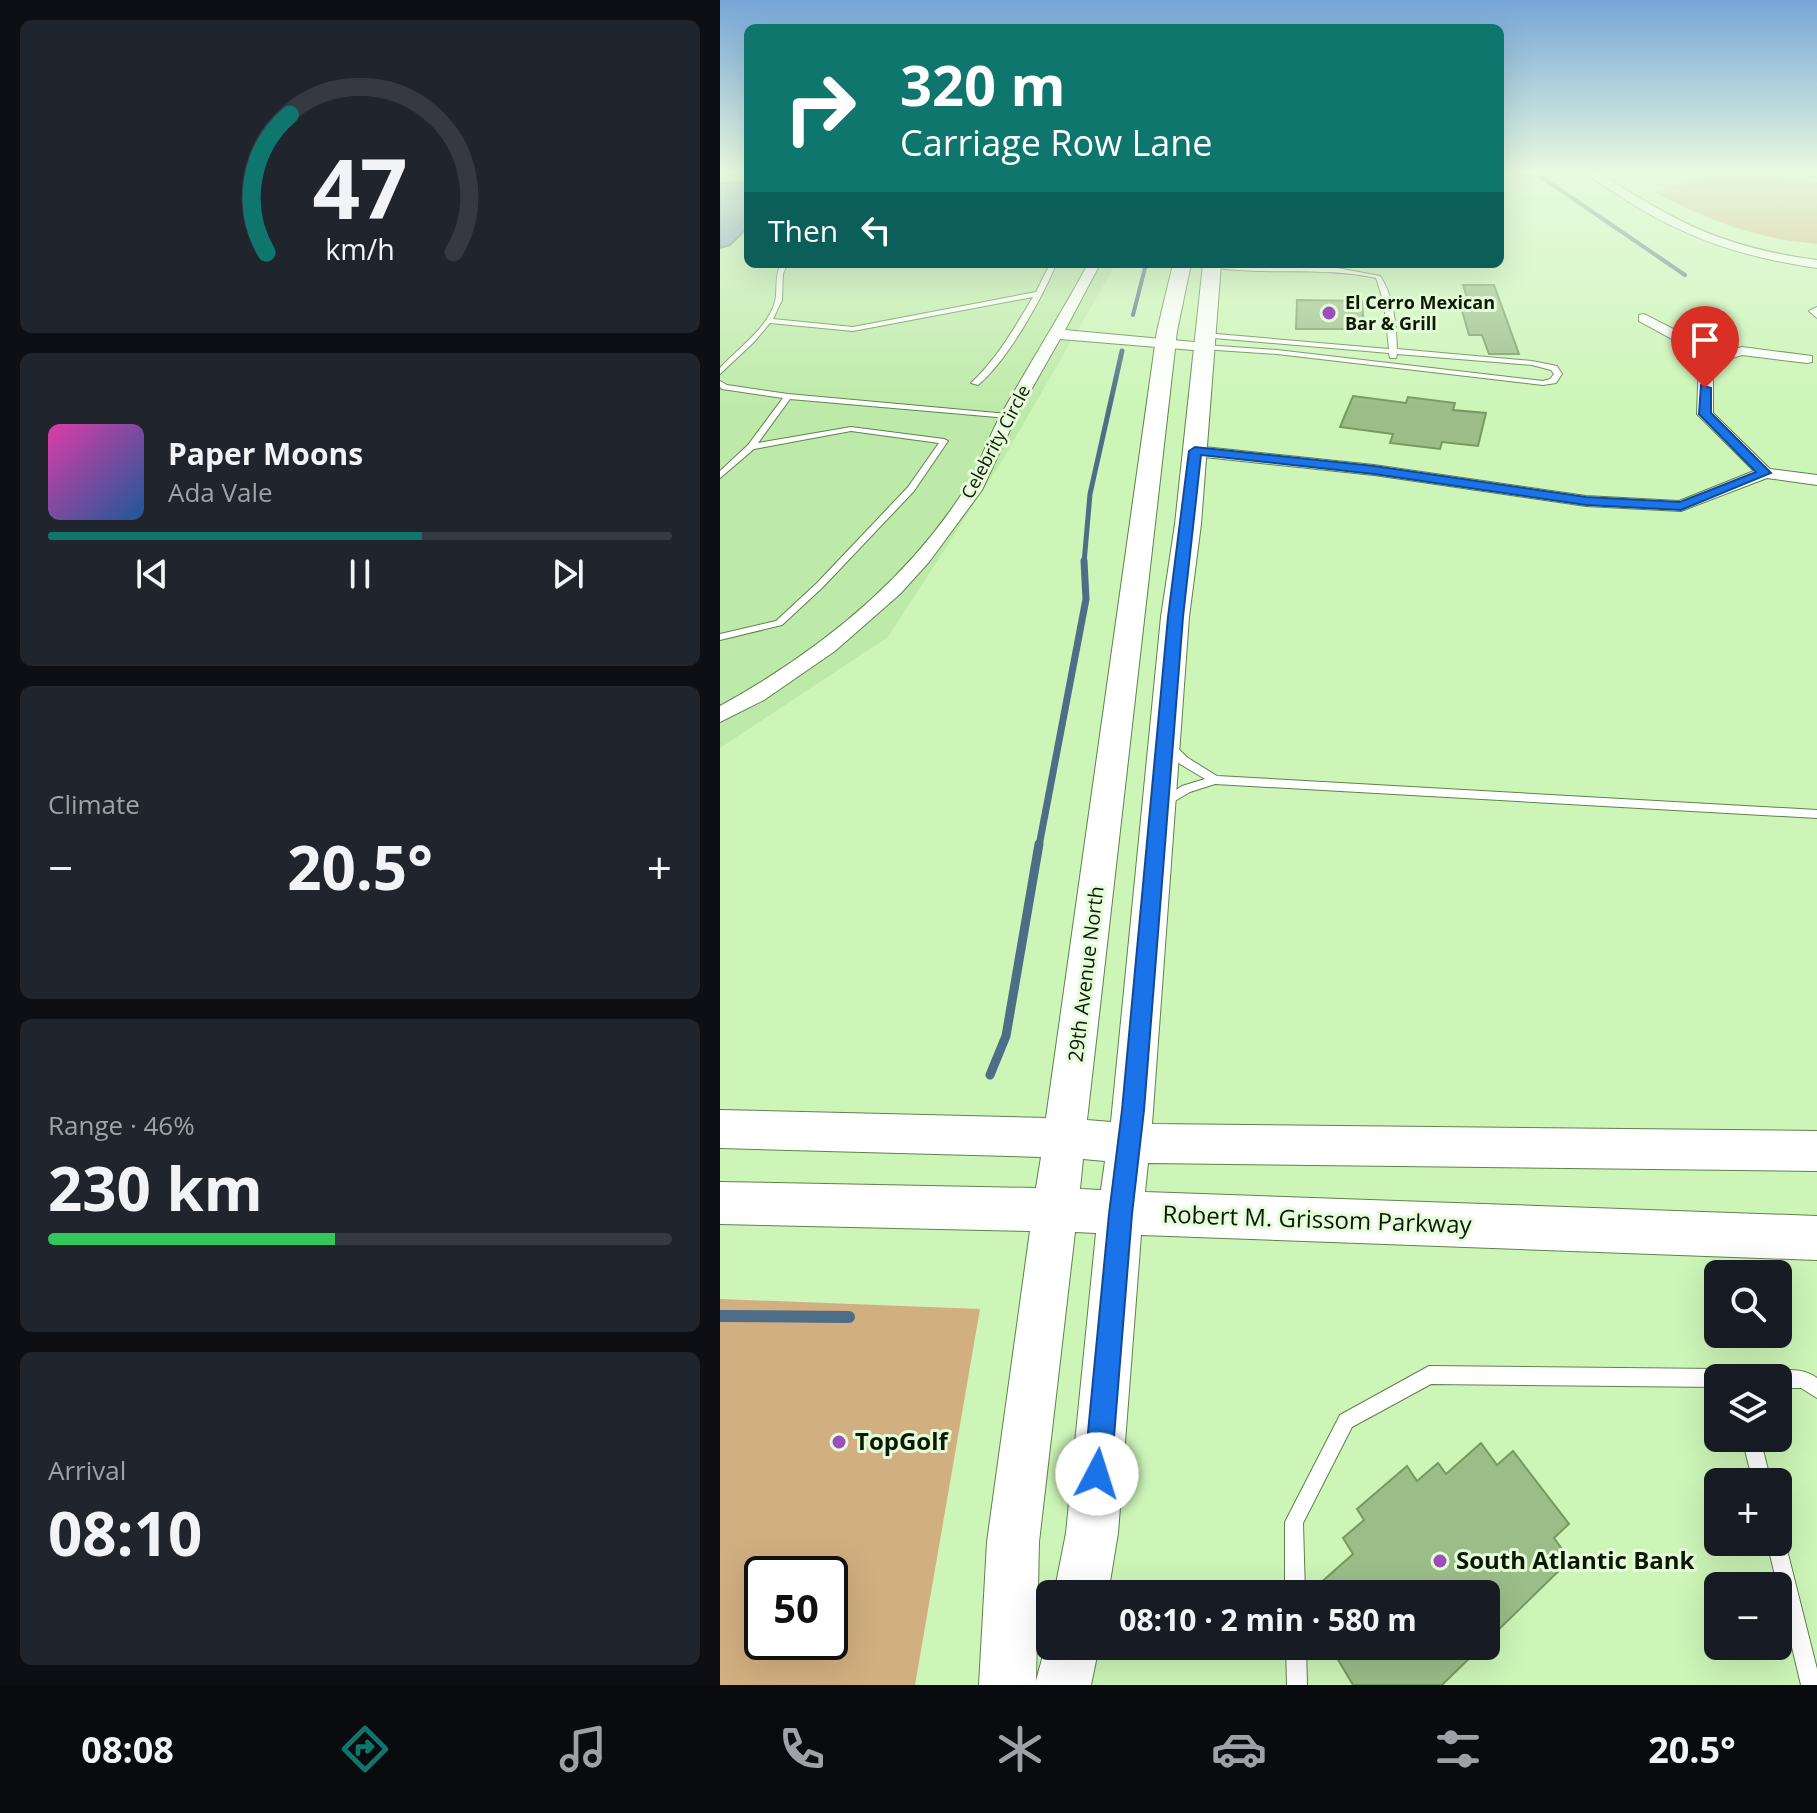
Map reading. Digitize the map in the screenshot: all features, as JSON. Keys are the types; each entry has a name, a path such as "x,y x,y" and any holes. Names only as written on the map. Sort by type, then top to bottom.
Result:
{"main road":[{"name":"29th Avenue North","path":"1007,1685 1013,1542 1167,337 1181,268"},
{"path":"1084,1580 1092,1533 1120,1214 1130,1143 1175,617 1195,451 1212,268"},
{"path":"720,1129 1065,1138 1130,1143 1817,1151"},
{"name":"Robert M. Grissom Parkway","path":"720,1203 1056,1210 1817,1238"},
{"path":"1063,1685 1068,1660"}],"street":[{"path":"1750,251 1817,264"},
{"name":"Celebrity Circle","path":"720,715 771,686 838,638 907,575 973,490 1008,416 1061,328 1092,268"},
{"path":"1644,318 1717,357"},
{"path":"1061,328 1205,341"},
{"path":"1765,473 1705,414 1706,361 1742,351 1807,359"},
{"path":"1195,451 1374,470 1586,501 1681,506 1765,473 1817,480"}],"lane":[{"path":"720,372 750,345 768,321 781,295 779,272 782,268"},
{"path":"975,383 981,380 1038,294 1051,268"},
{"path":"1229,268 1305,269 1378,277 1383,282 1386,296 1394,351 1392,365"},
{"path":"768,321 853,329 1038,294"},
{"path":"1277,352 1278,340"},
{"path":"1278,340 1532,363 1554,368 1557,378 1543,383 1205,341 1278,340"},
{"path":"1532,353 1532,363"},
{"path":"1437,354 1437,370"},
{"path":"720,383 725,387 788,396 1008,416"},
{"path":"720,475 751,447 788,396"},
{"path":"720,637 779,623 820,585 911,489 944,441 851,429 751,447"},
{"path":"1165,743 1184,761 1215,780"},
{"path":"1159,806 1186,789 1215,780 1817,814"},
{"path":"1295,1580 1294,1522 1346,1421 1429,1375 1704,1378"},
{"path":"1792,1379 1804,1379 1817,1389"},
{"path":"1779,1556 1811,1685"},
{"path":"1296,1660 1297,1685"}],"shaded area":[{"path":"720,251 744,251 744,268 1114,268 1000,464 888,637 720,748"},
{"name":"TopGolf","path":"720,1299 980,1309 915,1685 720,1685"}],"building":[{"path":"1463,285 1494,285 1519,354 1489,354 1482,335 1469,335 1459,300 1468,300"},
{"path":"1297,300 1362,301 1364,329 1296,329"},
{"path":"1353,396 1406,403 1408,397 1455,403 1453,410 1486,413 1478,446 1442,442 1440,449 1390,443 1393,434 1340,427"},
{"path":"1481,1443 1497,1465 1513,1451 1569,1524 1554,1538 1570,1560 1500,1628 1500,1580 1324,1580 1353,1554 1343,1538 1364,1520 1357,1509 1407,1466 1417,1481 1438,1463 1446,1474"},
{"path":"1338,1660 1468,1660 1442,1685 1353,1685"}],"waterway":[{"path":"1649,251 1685,275"},
{"path":"1133,315 1145,268"},
{"path":"1084,562 1090,494 1122,351"},
{"path":"1039,846 1086,599 1084,562"},
{"path":"990,1075 1006,1036 1039,844"},
{"path":"720,1316 849,1317"}],"place":[{"name":"El Cerro Mexican Bar & Grill","path":"1329,313"},
{"name":"TopGolf","path":"839,1442"},
{"name":"South Atlantic Bank","path":"1440,1561"}],"route":[{"path":"1097,1474 1120,1214 1130,1143 1175,617 1195,451 1374,470 1586,501 1681,506 1765,473 1705,414 1705,388"}]}
